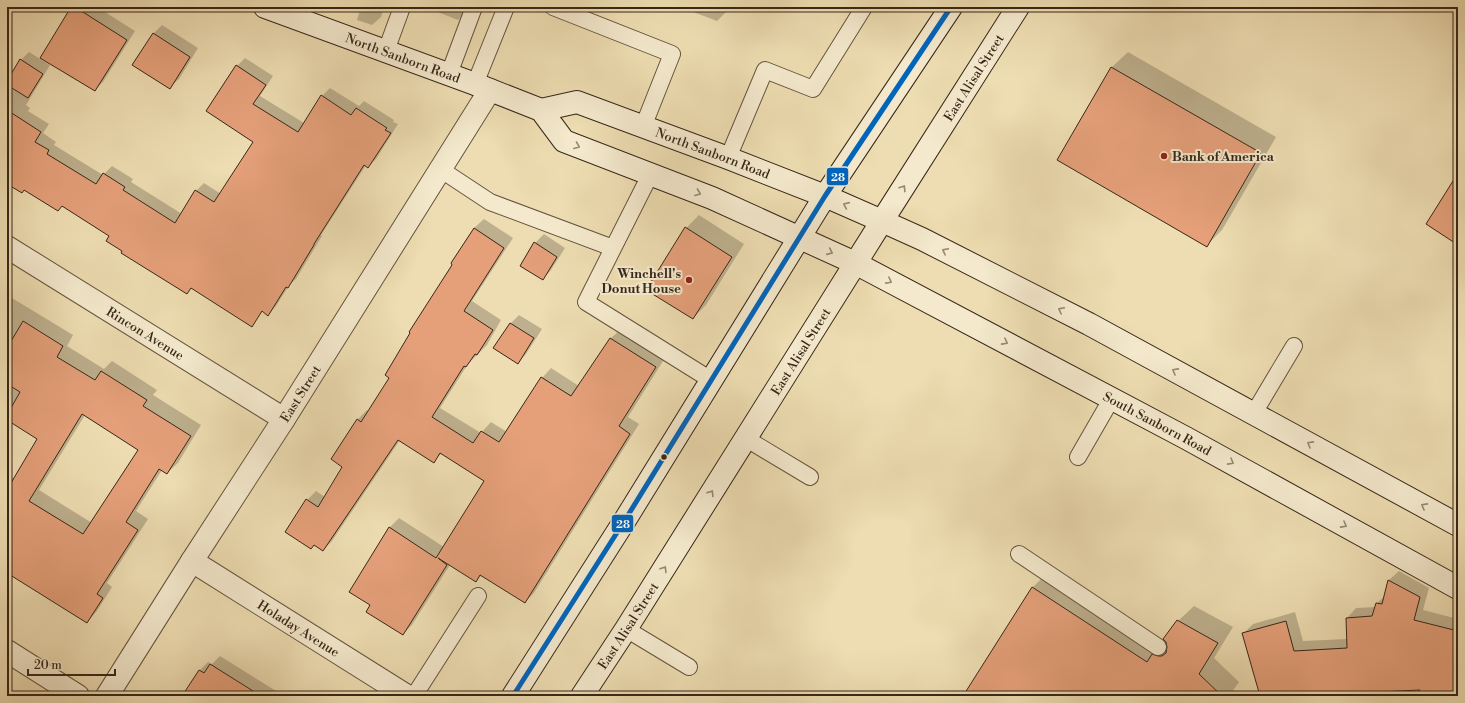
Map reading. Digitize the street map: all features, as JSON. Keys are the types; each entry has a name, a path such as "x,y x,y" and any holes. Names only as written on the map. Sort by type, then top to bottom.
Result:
{"main road":[{"path":"513,696 625,520 798,238 951,7"},
{"name":"East Alisal Street","path":"582,696 626,629 855,263 1018,7"},
{"name":"North Sanborn Road","path":"272,8 541,110 577,102 728,158 825,196 882,221"},
{"name":"East Street","path":"107,696 284,419 440,169 483,87"},
{"path":"541,110 564,141 712,198 855,263"},
{"path":"882,221 1089,324 1458,525"},
{"name":"Rincon Avenue","path":"7,246 284,419"},
{"name":"South Sanborn Road","path":"855,263 1200,445 1458,588"},
{"name":"Holaday Avenue","path":"192,561 406,696"},
{"path":"7,651 78,696"}],"lane":[{"path":"386,51 402,7"},
{"path":"449,74 474,7"},
{"path":"483,87 506,7"},
{"path":"553,7 672,54 643,127"},
{"path":"728,158 765,70 813,89 864,7"},
{"path":"440,169 490,202 613,248"},
{"path":"650,175 586,302 711,380"},
{"path":"1254,414 1294,346"},
{"path":"1078,457 1112,398"},
{"path":"745,438 810,477"},
{"path":"1019,554 1158,647"},
{"path":"414,696 478,596"},
{"path":"626,629 689,667"}],"building":[{"path":"71,7 75,7 127,40 95,91 40,58"},
{"path":"153,33 190,57 170,89 132,65"},
{"path":"20,59 43,74 28,98 7,85 7,81"},
{"path":"236,65 266,85 253,104 298,132 321,95 351,115 356,108 387,128 385,130 391,133 368,168 364,165 288,288 286,287 268,316 262,311 252,327 191,288 187,294 121,253 122,251 106,241 109,236 62,206 58,211 24,190 22,193 7,184 7,110 41,132 35,142 49,150 47,154 96,184 103,173 125,187 123,190 175,223 195,190 214,202 253,142 206,111"},
{"path":"1111,67 1261,153 1207,247 1057,160"},
{"path":"1458,173 1458,245 1426,224"},
{"path":"685,227 732,257 693,319 646,290"},
{"path":"474,228 504,248 464,311 493,330 477,355 475,354 466,367 464,366 432,417 473,443 481,431 499,442 541,377 571,396 610,338 656,367 619,426 630,434 525,603 480,575 476,582 438,558 447,565 403,635 366,612 370,605 349,592 389,527 436,558 484,481 440,453 434,463 398,440 323,551 314,545 311,549 285,532 306,499 318,507 342,467 331,459 357,419 361,422 389,378 385,375 410,333 409,332"},
{"path":"534,242 557,257 543,280 520,266"},
{"path":"23,321 63,346 57,357 95,380 101,371 147,400 143,406 191,436 167,474 159,469 126,522 138,530 97,594 103,598 87,623 7,573 7,487 8,488 37,439 7,420 7,415 20,392 7,384 7,348","holes":["82,414 138,450 83,534 29,501"]},
{"path":"510,323 534,338 518,364 493,348"},
{"path":"1388,580 1420,597 1414,620 1458,631 1458,696 1418,696 1420,690 1314,695 1315,696 1260,696 1242,633 1286,621 1294,651 1347,648 1346,618 1372,616 1376,603 1382,604"},
{"path":"1032,587 1147,662 1152,654 1162,656 1166,653 1166,642 1163,639 1177,620 1218,643 1199,674 1222,696 963,696"},
{"path":"210,664 261,696 182,696 199,670 204,673"}],"transit line":[{"name":"28","path":"513,696 625,520 825,196 951,7"}],"place":[{"name":"Bank of America","path":"1164,156"},
{"name":"Winchell's Donut House","path":"689,280"}]}
